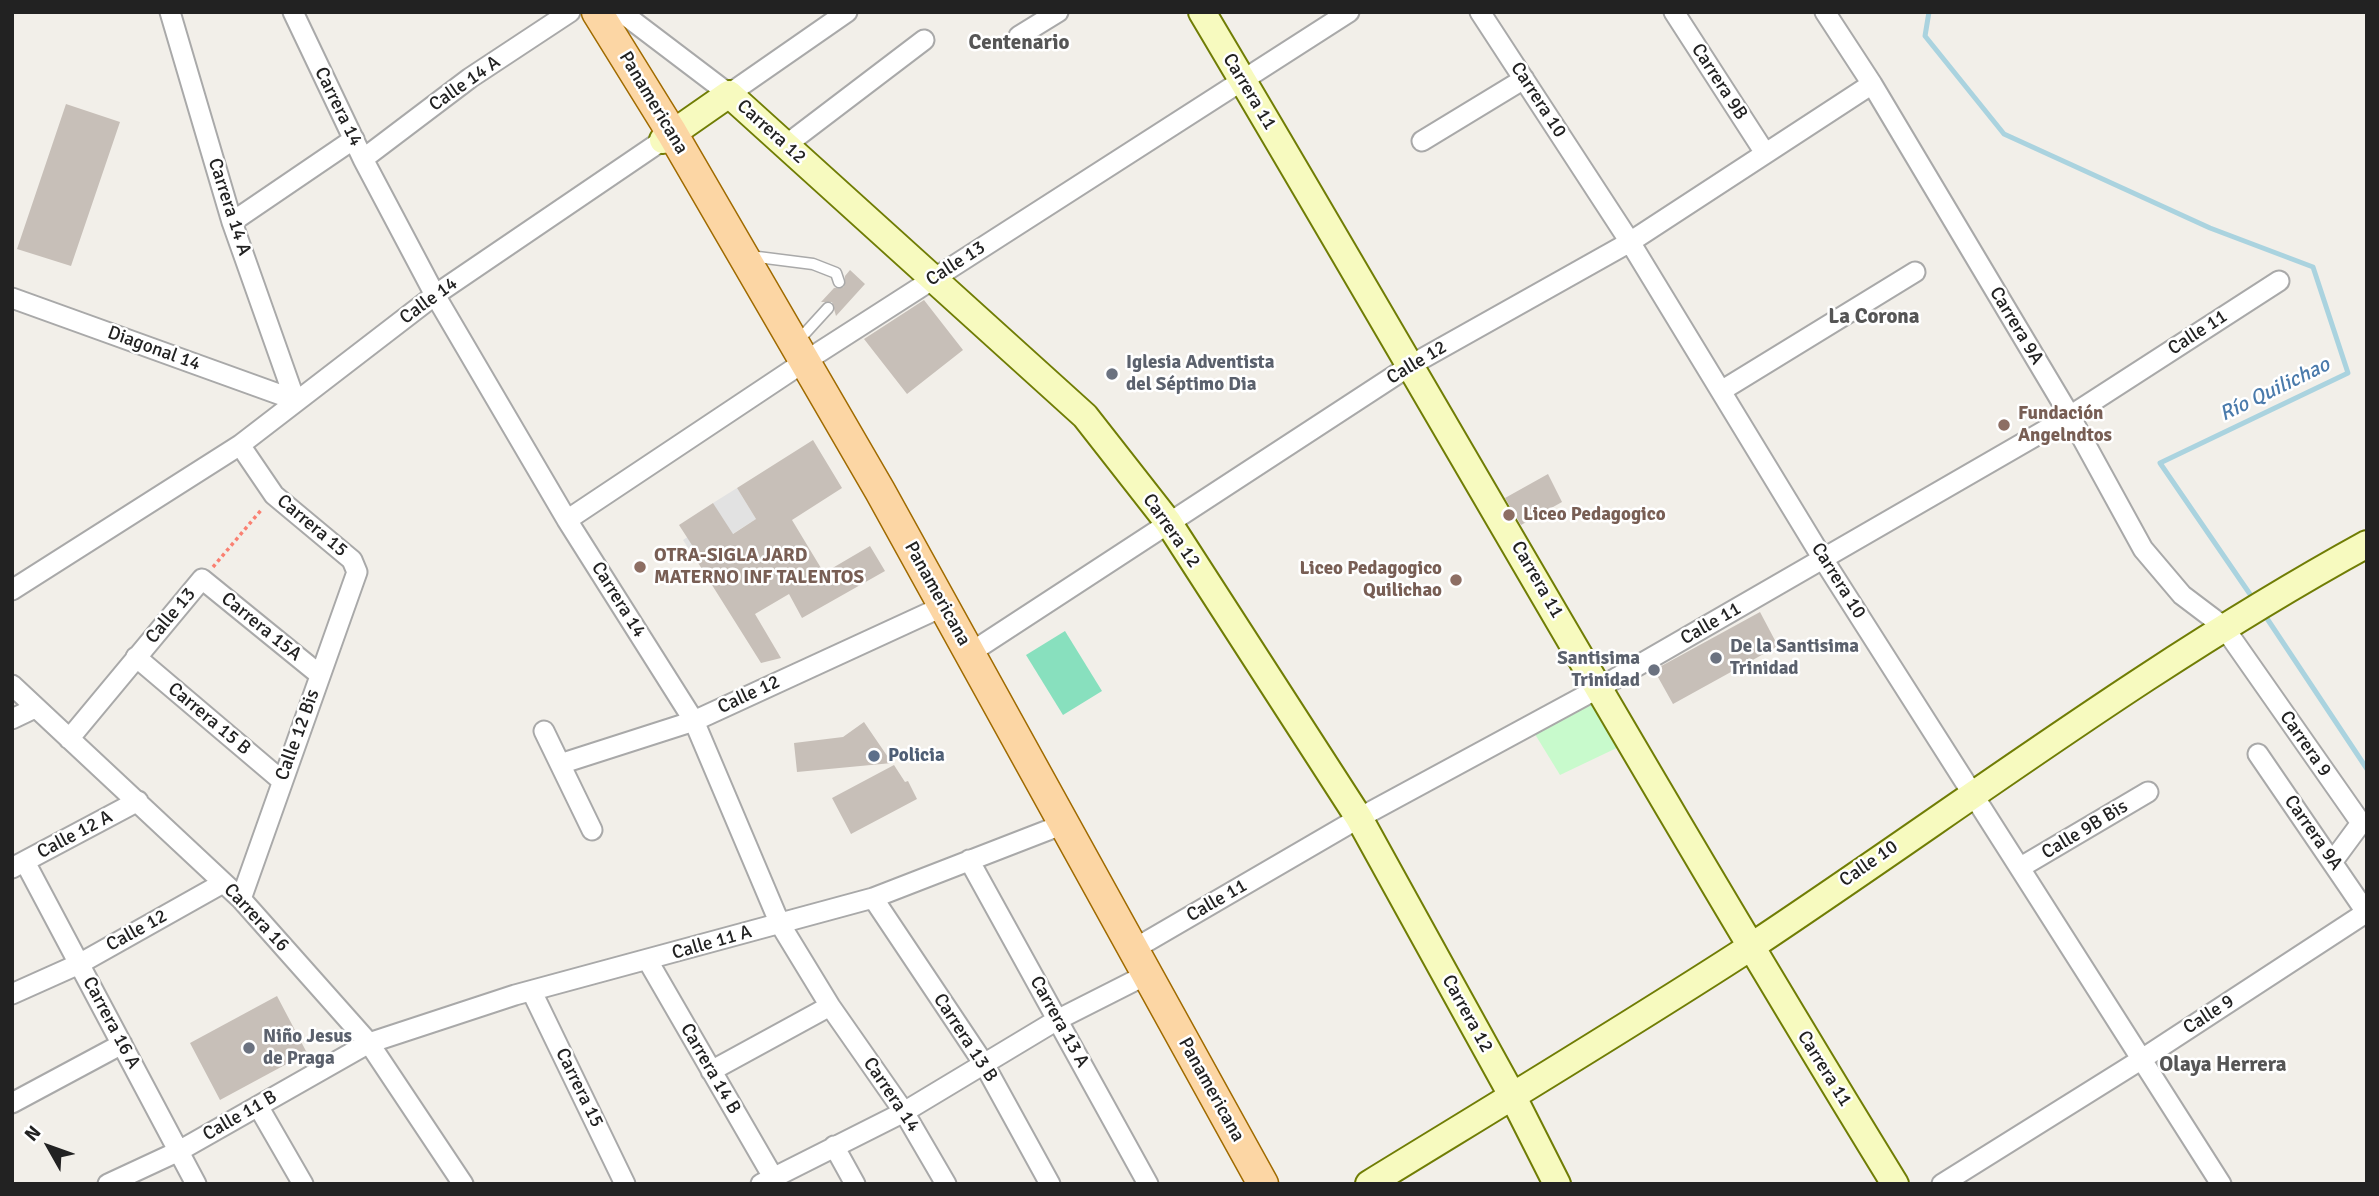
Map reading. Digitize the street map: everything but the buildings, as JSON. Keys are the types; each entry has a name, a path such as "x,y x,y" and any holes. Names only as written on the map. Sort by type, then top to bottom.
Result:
{"main road":[{"name":"Panamericana","path":"583,12 668,136 741,254 1051,829 1138,979 1248,1184"},
{"name":"Panamericana","path":"597,12 970,653 1061,823 1134,949 1263,1184"}],"street":[{"name":"Carrera 14 A","path":"170,12 232,222 295,400"},
{"name":"Carrera 14","path":"293,12 363,159 435,295 567,520 694,721 779,924 830,1006 904,1112 946,1184"},
{"name":"Calle 14 A","path":"363,159 470,78 570,12"},
{"name":"Carrera 12","path":"621,12 729,94 1085,416 1168,522 1359,818 1513,1097 1557,1184"},
{"name":"Calle 14","path":"12,590 240,445 295,400 435,295 847,12"},
{"path":"1019,36 1058,12"},
{"name":"Carrera 11","path":"1202,12 1411,365 1749,947 1895,1184"},
{"name":"Carrera 10","path":"1480,12 1630,242 1823,559 2221,1184"},
{"name":"Carrera 9B","path":"1674,12 1765,153"},
{"name":"Carrera 9A","path":"1825,12 1872,84 2070,416 2143,549 2182,595 2230,622"},
{"name":"Calle 13","path":"567,520 798,358 932,279 1345,13"},
{"path":"786,145 924,40"},
{"path":"1422,141 1524,79"},
{"name":"Calle 12","path":"970,653 1411,365 1630,242 1872,84"},
{"path":"232,222 354,139"},
{"path":"1721,391 1915,272"},
{"name":"Calle 11","path":"1134,949 1359,818 1599,688 2070,416 2279,281"},
{"name":"Diagonal 14","path":"12,298 295,400"},
{"name":"Carrera 15","path":"240,445 274,495 352,560 357,572"},
{"name":"Calle 10","path":"1369,1184 1513,1097 1749,947 1973,792 2230,622 2266,599 2367,544"},
{"name":"Calle 12 Bis","path":"241,898 357,572"},
{"name":"Calle 13","path":"69,739 202,579"},
{"name":"Carrera 15A","path":"202,579 320,675"},
{"name":"Calle 12","path":"560,764 694,721 933,611"},
{"name":"Carrera 9","path":"2230,622 2361,823 2333,861"},
{"name":"Carrera 15 B","path":"136,657 281,780"},
{"name":"Carrera 16","path":"12,685 241,898 369,1043 463,1184"},
{"path":"12,719 36,708"},
{"path":"544,731 592,830"},
{"name":"Carrera 9A","path":"2258,754 2366,912"},
{"name":"Calle 9B Bis","path":"2021,867 2148,792"},
{"name":"Calle 12 A","path":"19,865 138,801"},
{"name":"Calle 11 A","path":"369,1043 515,995 873,898 1051,829"},
{"name":"Carrera 13 A","path":"969,860 1148,1184"},
{"name":"Carrera 16 A","path":"19,865 79,964 196,1184"},
{"name":"Calle 12","path":"12,994 79,964 223,883"},
{"name":"Carrera 13 B","path":"873,898 984,1064 1050,1184"},
{"name":"Calle 9","path":"1942,1184 2142,1059 2366,912"},
{"name":"Carrera 14 B","path":"648,961 711,1071 767,1181"},
{"path":"767,1181 904,1112 1058,1020 1138,979"},
{"name":"Carrera 15","path":"532,992 625,1184"},
{"path":"711,1071 830,1006"},
{"name":"Calle 11 B","path":"108,1184 179,1151 369,1043"},
{"path":"12,1102 122,1044"},
{"path":"258,1106 303,1184"},
{"path":"835,1146 855,1184"}],"lane":[{"path":"741,254 813,264 836,273 839,282"},
{"path":"798,358 828,309"}],"path":[{"name":"Calle 13","path":"202,579 274,495"}],"green space":[{"path":"1065,631 1102,691 1063,715 1026,655"},
{"path":"1598,693 1625,744 1560,775 1533,731"}],"shaded area":[{"path":"737,488 756,519 695,558 683,540 720,516 713,503"}],"waterway":[{"name":"Río Quilichao","path":"1929,12 1925,36 2004,134 2210,228 2313,267 2348,373 2160,463 2254,600"},
{"name":"Río Quilichao","path":"2264,614 2367,769"}],"place":[{"name":"Iglesia Adventista del Séptimo Dia","path":"1112,374"},
{"name":"Fundación Angelndtos","path":"2004,425"},
{"name":"Liceo Pedagogico","path":"1509,515"},
{"name":"OTRA-SIGLA JARD MATERNO INF TALENTOS","path":"640,567"},
{"name":"Liceo Pedagogico Quilichao","path":"1456,580"},
{"name":"De la Santisima Trinidad","path":"1716,658"},
{"name":"Santisima Trinidad","path":"1654,670"},
{"name":"Policia","path":"874,756"},
{"name":"Niño Jesus de Praga","path":"249,1048"}],"district":[{"name":"Centenario","path":"1019,43"},
{"name":"La Corona","path":"1874,317"},
{"name":"Olaya Herrera","path":"2223,1065"}]}
